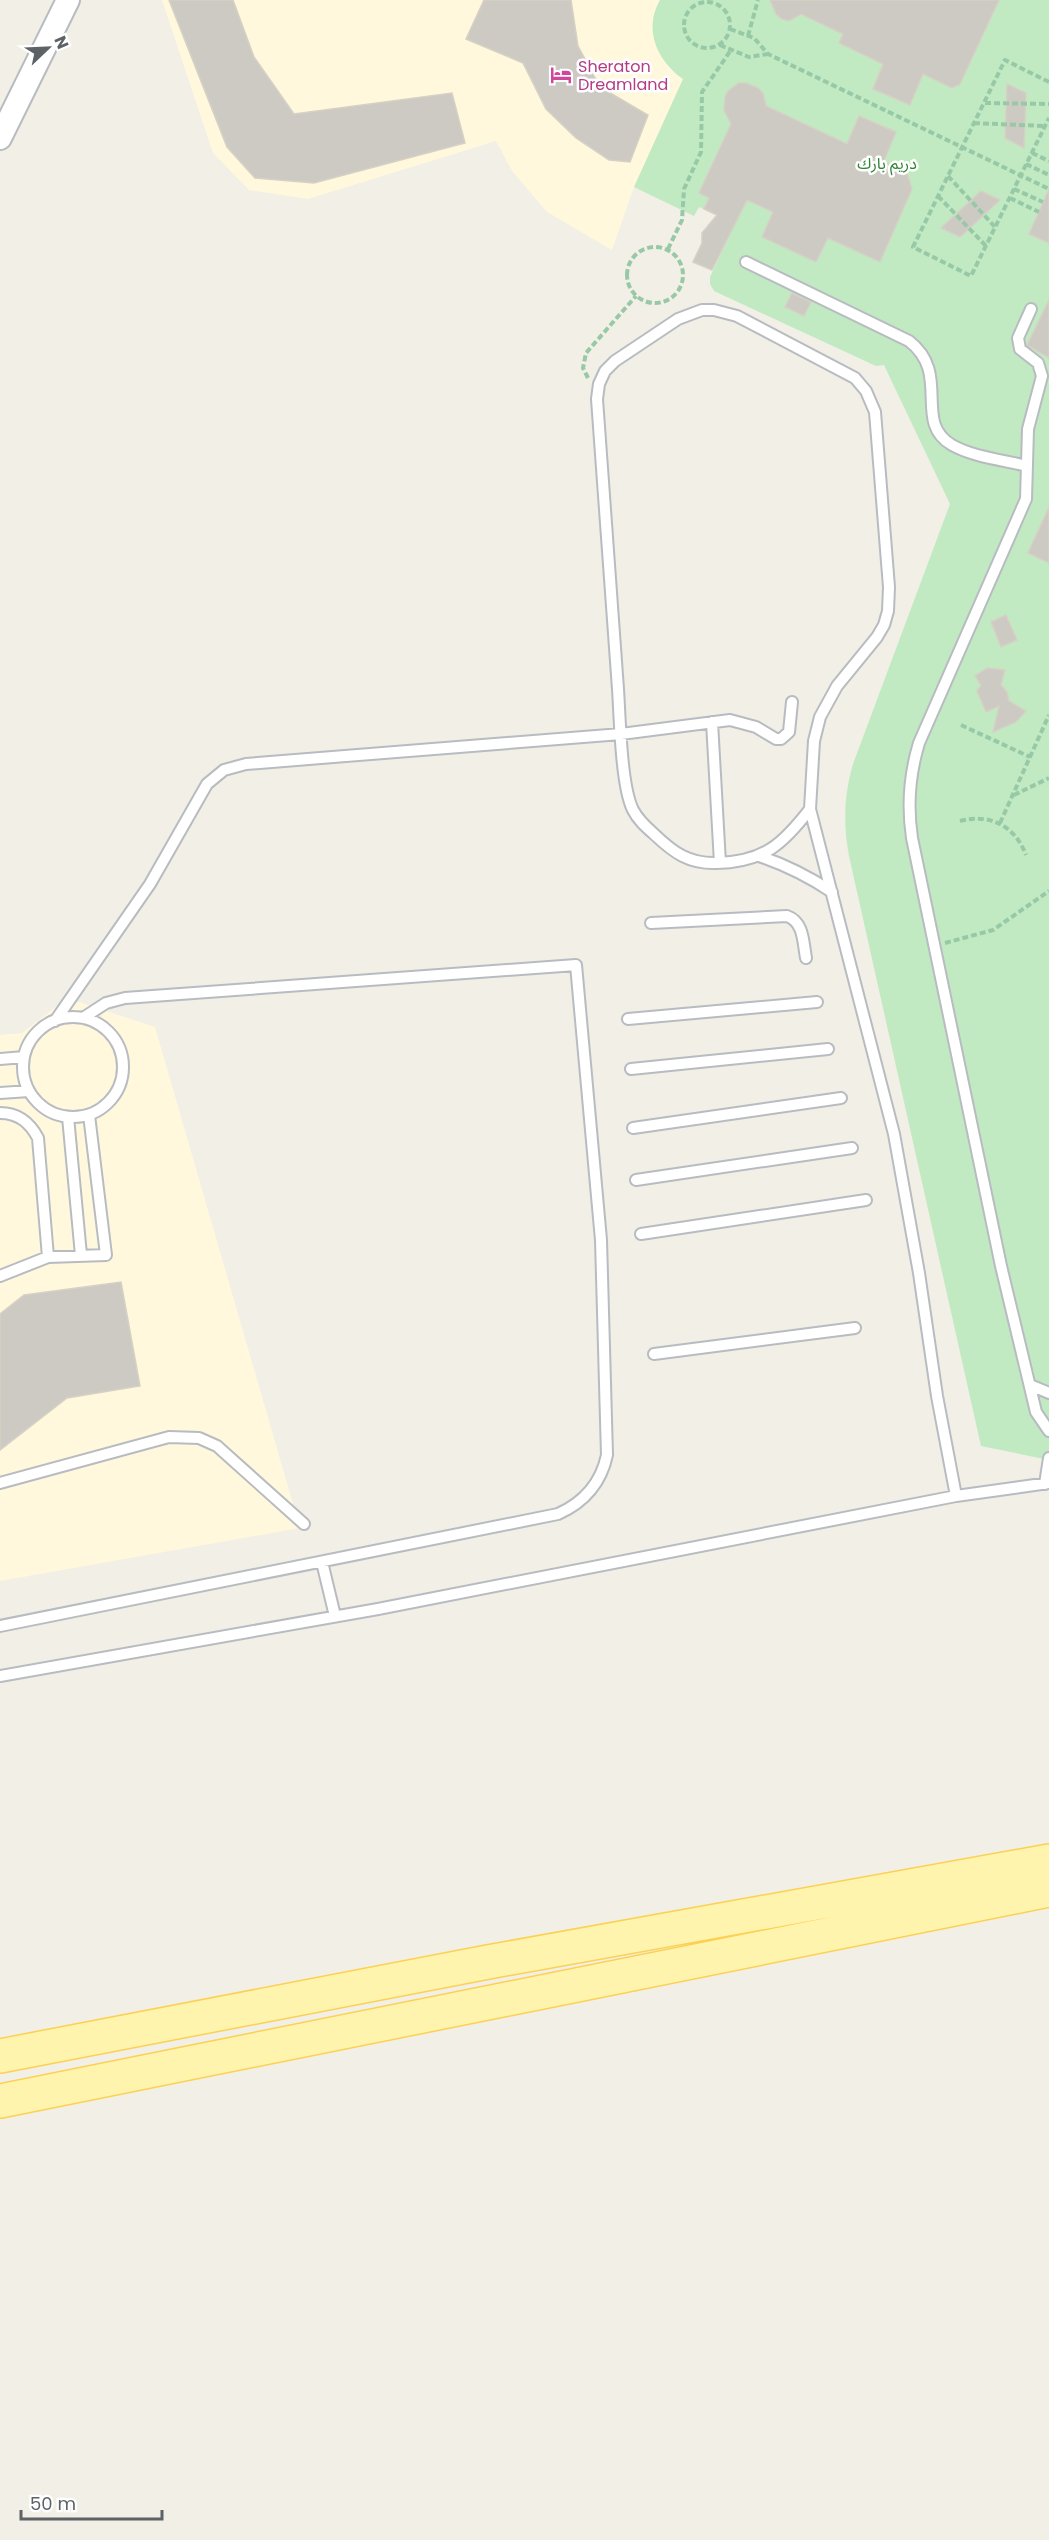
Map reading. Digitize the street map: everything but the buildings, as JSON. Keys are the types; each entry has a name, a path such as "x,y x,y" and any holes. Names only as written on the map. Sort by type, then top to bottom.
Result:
{"main road":[{"path":"0,2056 477,1964 1049,1861"},
{"path":"0,2100 1049,1890"}],"street":[{"path":"0,138 68,0"}],"lane":[{"path":"746,262 909,340 922,353 930,372 932,417 943,438 963,450 1027,466"},
{"path":"1031,309 1018,338 1020,349 1038,363 1042,376 1029,423 1028,488 1023,510 919,743 910,782 909,820 1001,1266 1036,1412 1049,1431"},
{"path":"810,808 785,840 759,856 743,861 701,864 672,851 640,820 629,800 621,734 598,410 599,384 605,371 615,361 678,319 694,312 714,310 737,316 855,378 872,401 877,423 889,587 888,612 877,637 837,686 820,717 814,741 810,808 894,1134 919,1272 937,1396 957,1496"},
{"path":"55,1021 83,1018 96,1023 117,1043 122,1057 123,1072 120,1086 113,1098 102,1108 89,1115 68,1117 52,1113 39,1104 29,1091 23,1069 24,1057 30,1042 55,1021 150,884 201,793 215,776 224,770 254,764 621,734 730,720 743,723 776,739 782,739 789,732 792,702"},
{"path":"712,722 720,863"},
{"path":"759,856 785,864 832,892"},
{"path":"651,923 787,916 795,919 799,924 806,958"},
{"path":"0,1626 558,1514 576,1505 591,1491 604,1468 607,1455 601,1240 576,965 125,998 106,1003 83,1018"},
{"path":"628,1019 817,1002"},
{"path":"631,1069 828,1049"},
{"path":"0,1059 24,1057"},
{"path":"0,1093 29,1091"},
{"path":"633,1128 841,1098"},
{"path":"0,1113 21,1118 28,1123 38,1138 48,1257"},
{"path":"0,1276 48,1257 106,1255 89,1115"},
{"path":"68,1117 81,1255"},
{"path":"636,1180 852,1148"},
{"path":"641,1234 866,1200"},
{"path":"654,1354 855,1328"},
{"path":"1030,1385 1049,1393"},
{"path":"0,1483 169,1437 189,1436 217,1446 304,1524"},
{"path":"0,1676 335,1616 957,1496 1047,1483 1049,1458"},
{"path":"322,1562 335,1616"}],"path":[{"path":"748,36 758,0"},
{"path":"720,45 730,29 727,13 715,3 700,3 687,12 684,27 690,42 704,48 720,45 749,57 768,54"},
{"path":"730,29 760,42 768,54 1049,189"},
{"path":"668,249 682,220 684,189 701,152 702,92 731,50"},
{"path":"1049,82 1005,60 913,247 971,276 1049,118"},
{"path":"985,103 1049,104"},
{"path":"974,123 1045,126"},
{"path":"1032,153 1049,161"},
{"path":"1026,164 1049,175"},
{"path":"948,176 995,227"},
{"path":"1014,189 1043,202"},
{"path":"938,196 986,246"},
{"path":"1010,198 1038,212"},
{"path":"650,247 668,249 680,261 683,270 681,287 676,295 661,303 652,304 636,296 628,280 630,263 642,250 650,247"},
{"path":"599,384 585,376 583,360 585,353 636,296"},
{"path":"1000,823 1049,715"},
{"path":"961,725 1030,757"},
{"path":"1013,795 1049,778"},
{"path":"960,822 980,818 1000,823 1017,836 1026,855"},
{"path":"936,945 993,930 1049,891"}],"shaded area":[{"path":"162,0 660,0 654,15 673,72 683,79 634,187 612,250 547,212 512,171 496,141 308,199 249,190 213,153"},
{"path":"67,998 155,1027 300,1528 0,1581 0,1035 22,1033"}],"green space":[{"name":"دريم بارك","path":"660,0 1049,0 1049,1460 981,1446 849,856 846,832 846,798 853,764 950,504 884,365 876,366 714,291 710,284 710,277 735,224 699,207 694,216 634,187 683,79 666,63 655,44 653,22"}],"place":[{"name":"Sheraton Dreamland","path":"561,75"}]}
